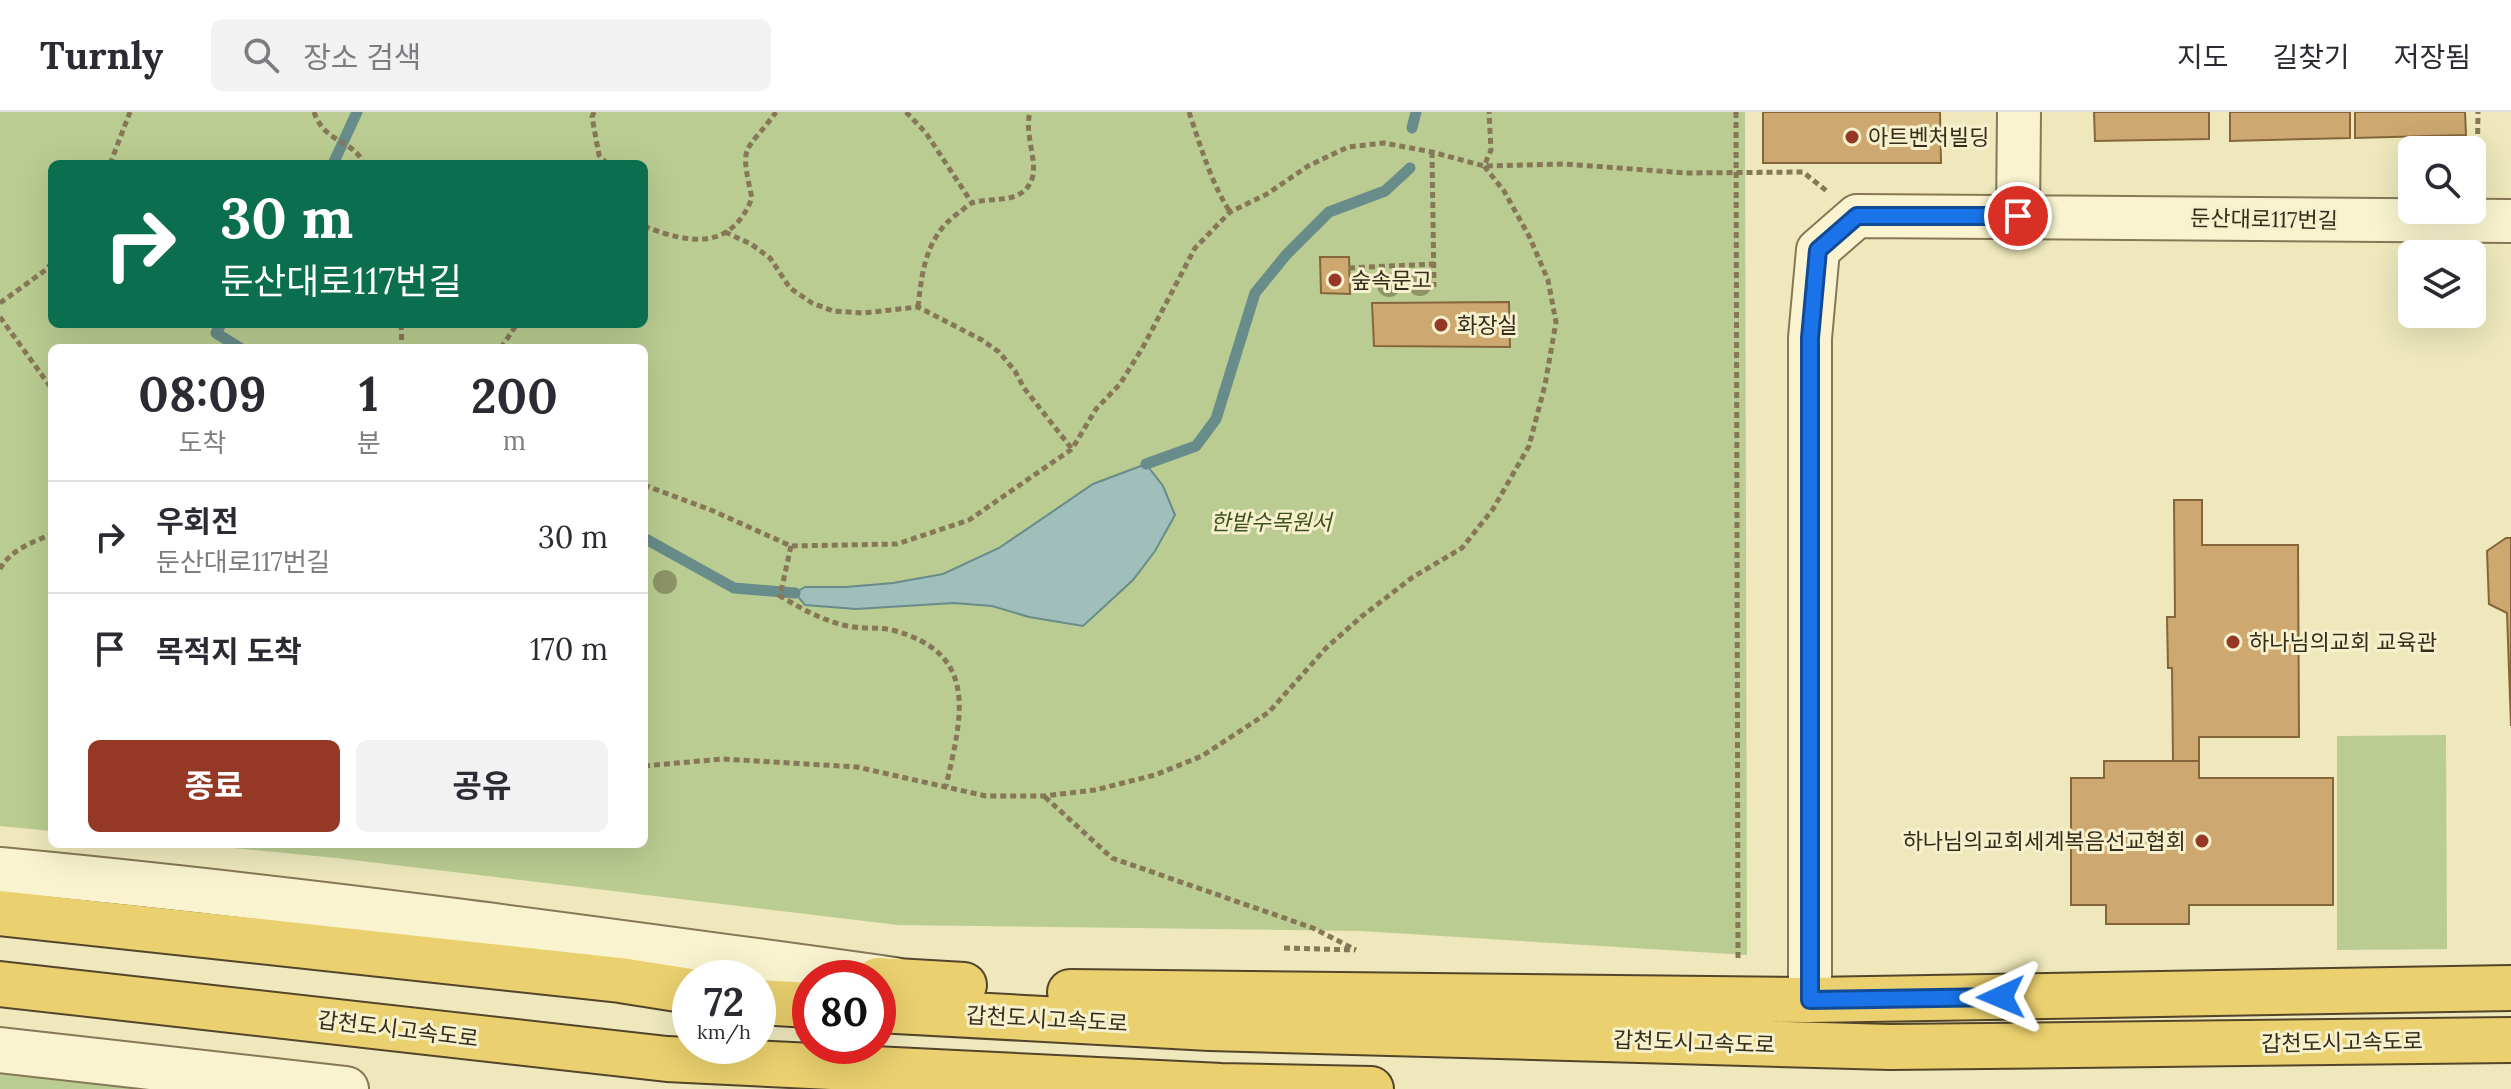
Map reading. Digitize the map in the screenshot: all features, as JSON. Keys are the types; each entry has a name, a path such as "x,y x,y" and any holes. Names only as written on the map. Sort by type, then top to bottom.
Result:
{"highway":[{"path":"0,913 672,988"},
{"path":"620,980 672,980"},
{"name":"갑천도시고속도로","path":"0,984 667,1059 1221,1086 1371,1089"},
{"path":"896,990 1810,1000 2511,988"},
{"name":"갑천도시고속도로","path":"896,991 1210,1028 1890,1047 2511,1040"},
{"path":"1057,992 1210,1028"},
{"path":"667,1059 797,1089"}],"street":[{"path":"2018,216 2019,112"},
{"path":"1810,1000 1810,338 1818,250 1857,216"},
{"name":"둔산대로117번길","path":"1857,216 2494,221"},
{"path":"0,870 661,948 792,973"},
{"path":"0,1050 346,1089"}],"path":[{"path":"112,160 130,112"},
{"path":"314,112 317,121 331,138 359,153 362,160"},
{"path":"594,112 592,117 599,155 603,160"},
{"path":"648,227 686,240 708,240 739,224 752,198 744,163 747,146 776,112"},
{"path":"906,112 926,133 972,203"},
{"path":"918,307 923,264 945,223 972,203 1021,194 1032,180 1027,120 1030,112"},
{"path":"1189,112 1211,178 1230,212"},
{"path":"1484,166 1491,150 1489,112"},
{"path":"1736,112 1738,965"},
{"path":"2478,112 2494,221"},
{"path":"648,486 711,510 791,546 897,544 969,520 1072,449 1096,409 1120,384 1143,347 1195,248 1230,212 1267,194 1308,166 1348,147 1384,143 1484,166 1565,164 1685,173 1803,172 1857,216"},
{"path":"1432,152 1434,287"},
{"path":"648,766 723,759 781,761 857,767 986,796 1044,796 1095,790 1155,775 1202,756 1269,712 1326,648 1413,577 1462,548 1493,509 1529,446 1545,385 1556,322 1548,280 1530,238 1504,191 1484,166"},
{"path":"725,232 751,244 770,258 790,288 812,303 833,311 863,313 918,307 982,340 999,352 1072,449"},
{"path":"1349,268 1434,264"},
{"path":"0,303 48,268"},
{"path":"0,317 48,383"},
{"path":"0,569 23,546 48,536"},
{"path":"791,546 780,596 817,617 850,626 891,630 928,644 948,660 959,688 959,731 946,786"},
{"path":"1044,796 1112,858 1313,928 1356,950 1284,948"}],"green space":[{"name":"한밭수목원서","path":"0,112 1745,112 1747,955 1361,931 898,925 233,848 648,848 648,344 48,344 48,831 0,826"},
{"path":"2446,735 2447,949 2337,950 2337,736"},
{"path":"0,1059 231,1089 0,1089"}],"water":[{"path":"1146,464 1163,486 1175,515 1155,551 1133,580 1083,626 1029,617 992,606 954,603 856,609 805,605 795,593 805,587 893,583 943,574 999,548 1093,484"}],"building":[{"name":"아트벤처빌딩","path":"1763,112 1940,112 1941,163 1763,163"},
{"path":"2094,112 2209,112 2209,139 2095,141"},
{"path":"2230,112 2350,112 2350,138 2230,141"},
{"path":"2355,112 2465,112 2466,135 2355,138"},
{"name":"숲속문고","path":"1320,257 1349,257 1350,294 1321,293"},
{"name":"화장실","path":"1509,302 1510,347 1374,346 1372,303"},
{"name":"하나님의교회 교육관","path":"2174,500 2202,500 2202,545 2298,545 2299,737 2199,737 2199,761 2173,761 2172,668 2168,668 2167,617 2175,617"},
{"path":"2511,538 2511,726 2507,613 2489,604 2487,551"},
{"name":"하나님의교회세계복음선교협회","path":"2104,761 2199,761 2199,778 2333,778 2333,905 2189,905 2189,924 2106,924 2106,905 2071,905 2071,778 2104,778"}],"waterway":[{"path":"335,160 357,112"},
{"path":"1412,128 1416,112"},
{"path":"1146,464 1196,446 1216,419 1255,293 1286,255 1329,212 1385,191 1410,168"},
{"path":"219,328 216,333 234,344"},
{"path":"648,540 734,588 795,593"}],"place":[{"name":"아트벤처빌딩","path":"1852,137"},
{"name":"숲속문고","path":"1335,280"},
{"name":"화장실","path":"1441,325"},
{"name":"하나님의교회 교육관","path":"2233,642"},
{"name":"하나님의교회세계복음선교협회","path":"2202,841"}],"route":[{"path":"2001,997 1810,1000 1810,338 1818,250 1857,216 2018,216"}]}
